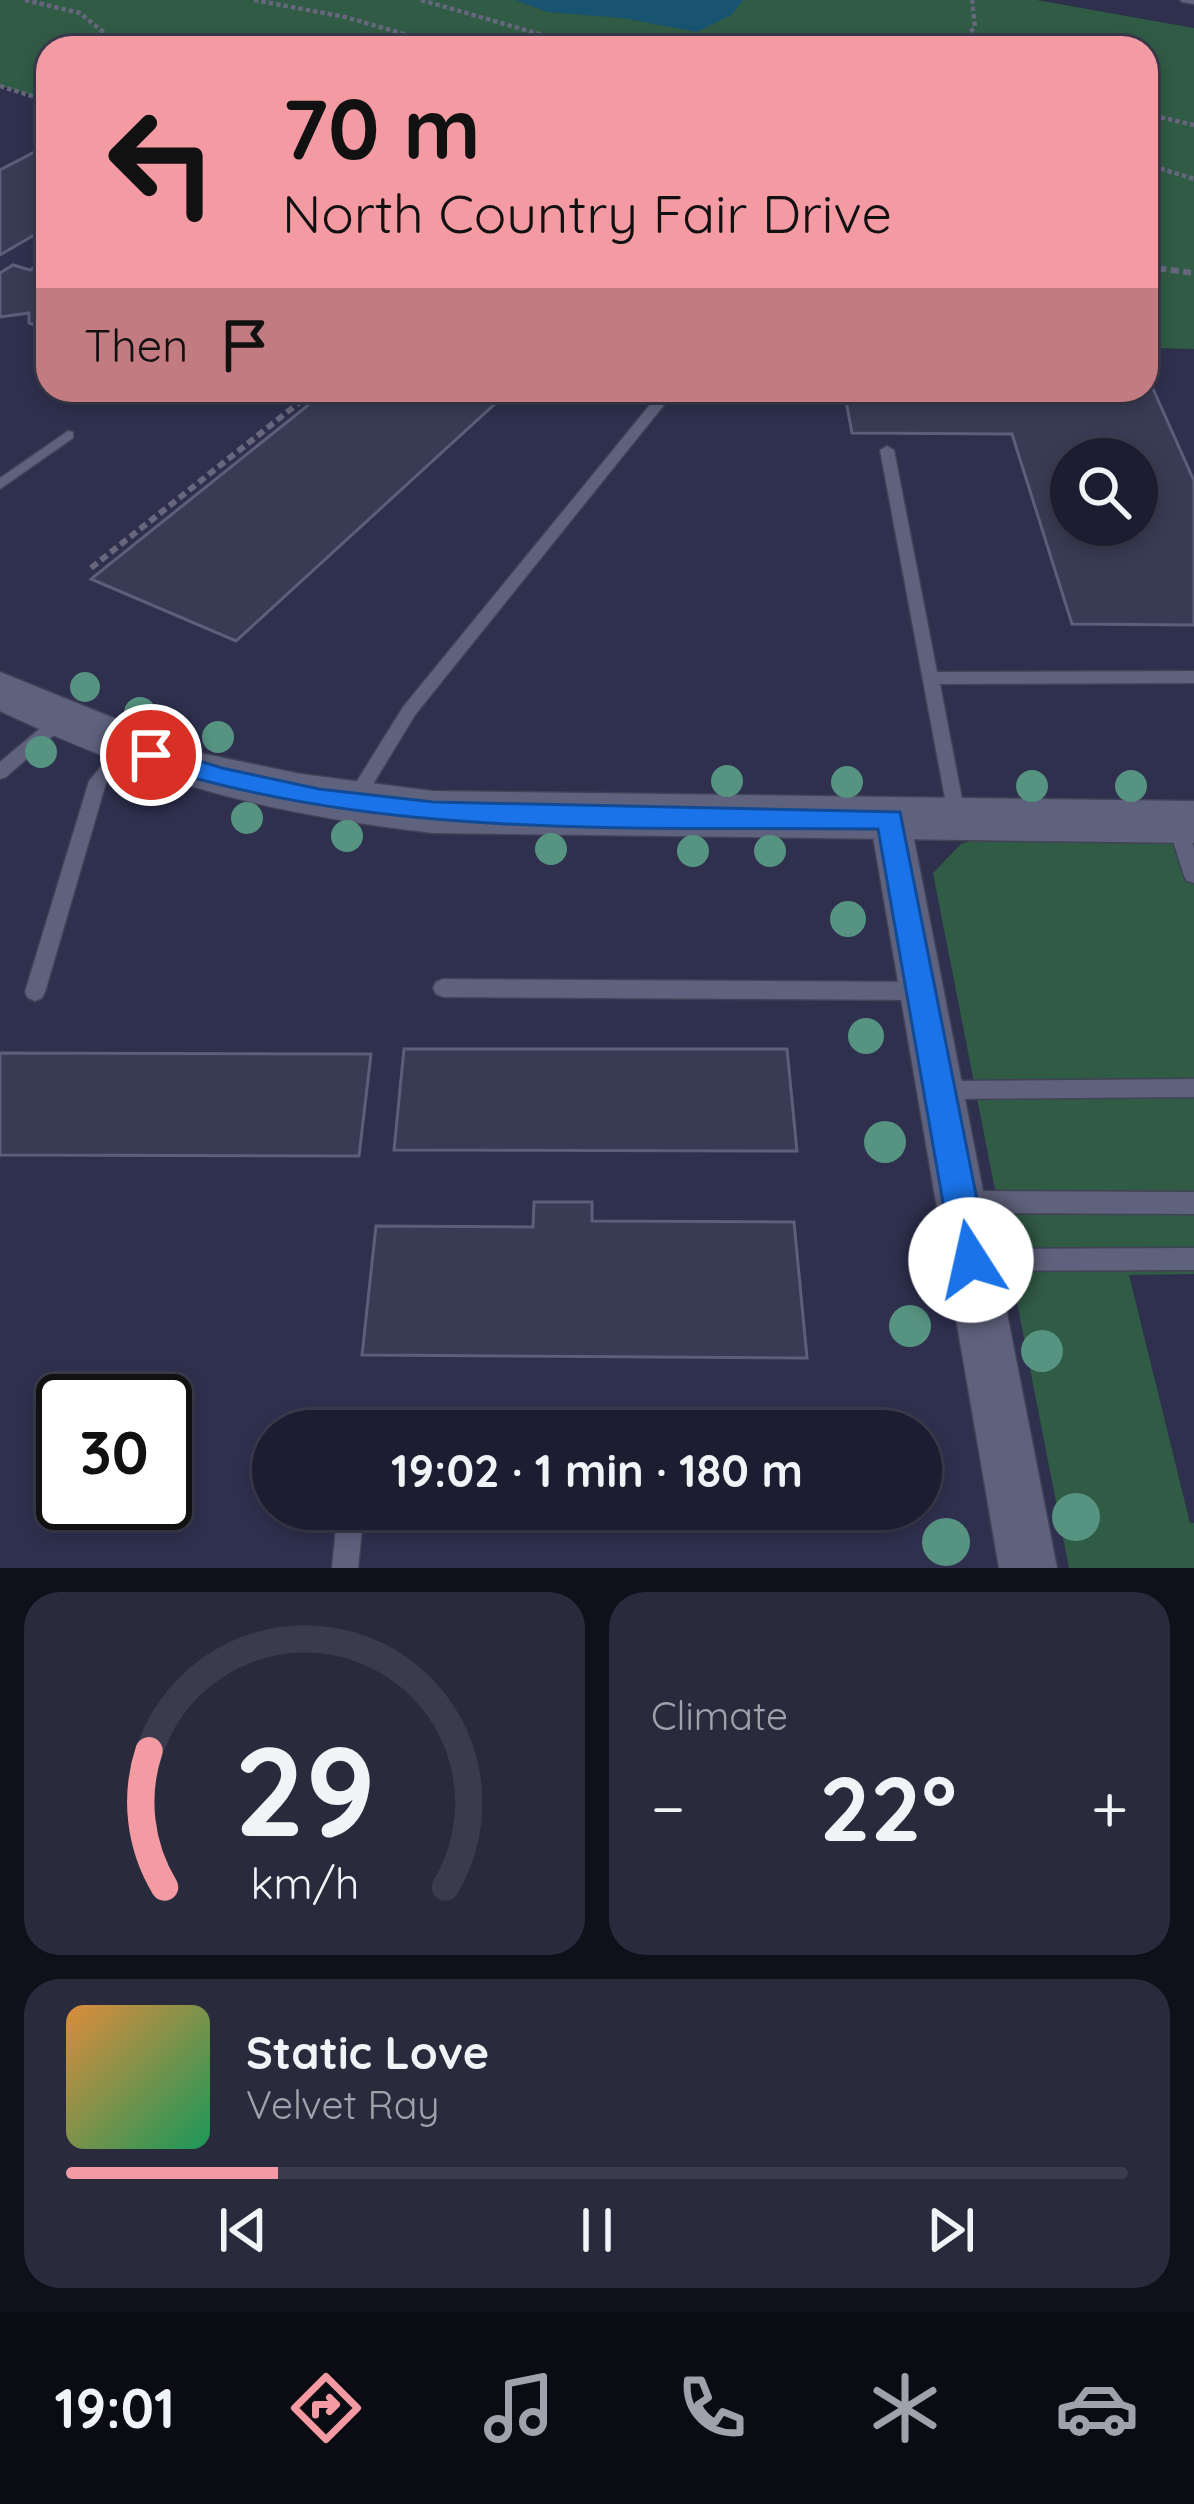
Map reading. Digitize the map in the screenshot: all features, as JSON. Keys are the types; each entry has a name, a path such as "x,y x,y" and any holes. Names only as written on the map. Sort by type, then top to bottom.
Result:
{"street":[{"path":"0,690 128,746 220,778 352,803 433,812 1185,822"},
{"path":"890,819 1028,1568"}],"lane":[{"path":"352,803 409,711 659,402"},
{"path":"0,485 68,435"},
{"path":"887,450 957,820"},
{"path":"931,678 1194,677"},
{"path":"0,772 63,718"},
{"path":"35,992 98,781 128,746"},
{"path":"1185,822 1194,876"},
{"path":"443,988 922,991"},
{"path":"940,1090 1194,1088"},
{"path":"960,1202 1194,1203"},
{"path":"971,1260 1194,1259"},
{"path":"345,1568 349,1530"}],"path":[{"path":"25,0 80,13 108,36"},
{"path":"254,0 345,17 411,36"},
{"path":"421,0 546,36"},
{"path":"966,36 975,26 972,0"},
{"path":"0,86 36,97"},
{"path":"1158,116 1194,124"},
{"path":"1158,168 1194,179"},
{"path":"1158,268 1194,273"},
{"path":"91,568 300,402"}],"shaded area":[{"path":"515,0 743,0 731,15 697,32 622,18 548,12"},
{"path":"1037,0 1194,0 1194,28"},
{"path":"0,87 36,98 36,402 1158,402 1158,348 1194,349 1194,1568 0,1568"}],"green space":[{"path":"0,0 1037,0 1194,28 1194,349 1158,348 1158,36 36,36 36,96 0,86"},
{"path":"979,838 1194,841 1194,1274 1129,1275 1190,1523 1194,1523 1194,1568 1069,1568 933,873 961,844"}],"building":[{"path":"36,151 36,234 0,255 0,170"},
{"path":"13,265 30,270 36,266 36,326 29,323 29,313 0,317 0,273"},
{"path":"1158,400 1194,481 1194,625 1072,624 1012,434 852,433 846,402"},
{"path":"312,402 497,402 236,641 91,579"},
{"path":"404,1049 787,1049 797,1151 394,1150"},
{"path":"0,1053 371,1054 359,1156 0,1155"},
{"path":"534,1202 592,1202 592,1221 794,1222 807,1358 362,1355 376,1226 533,1227"}],"route":[{"path":"151,755 220,778 319,799 433,812 890,819 971,1260"}]}
